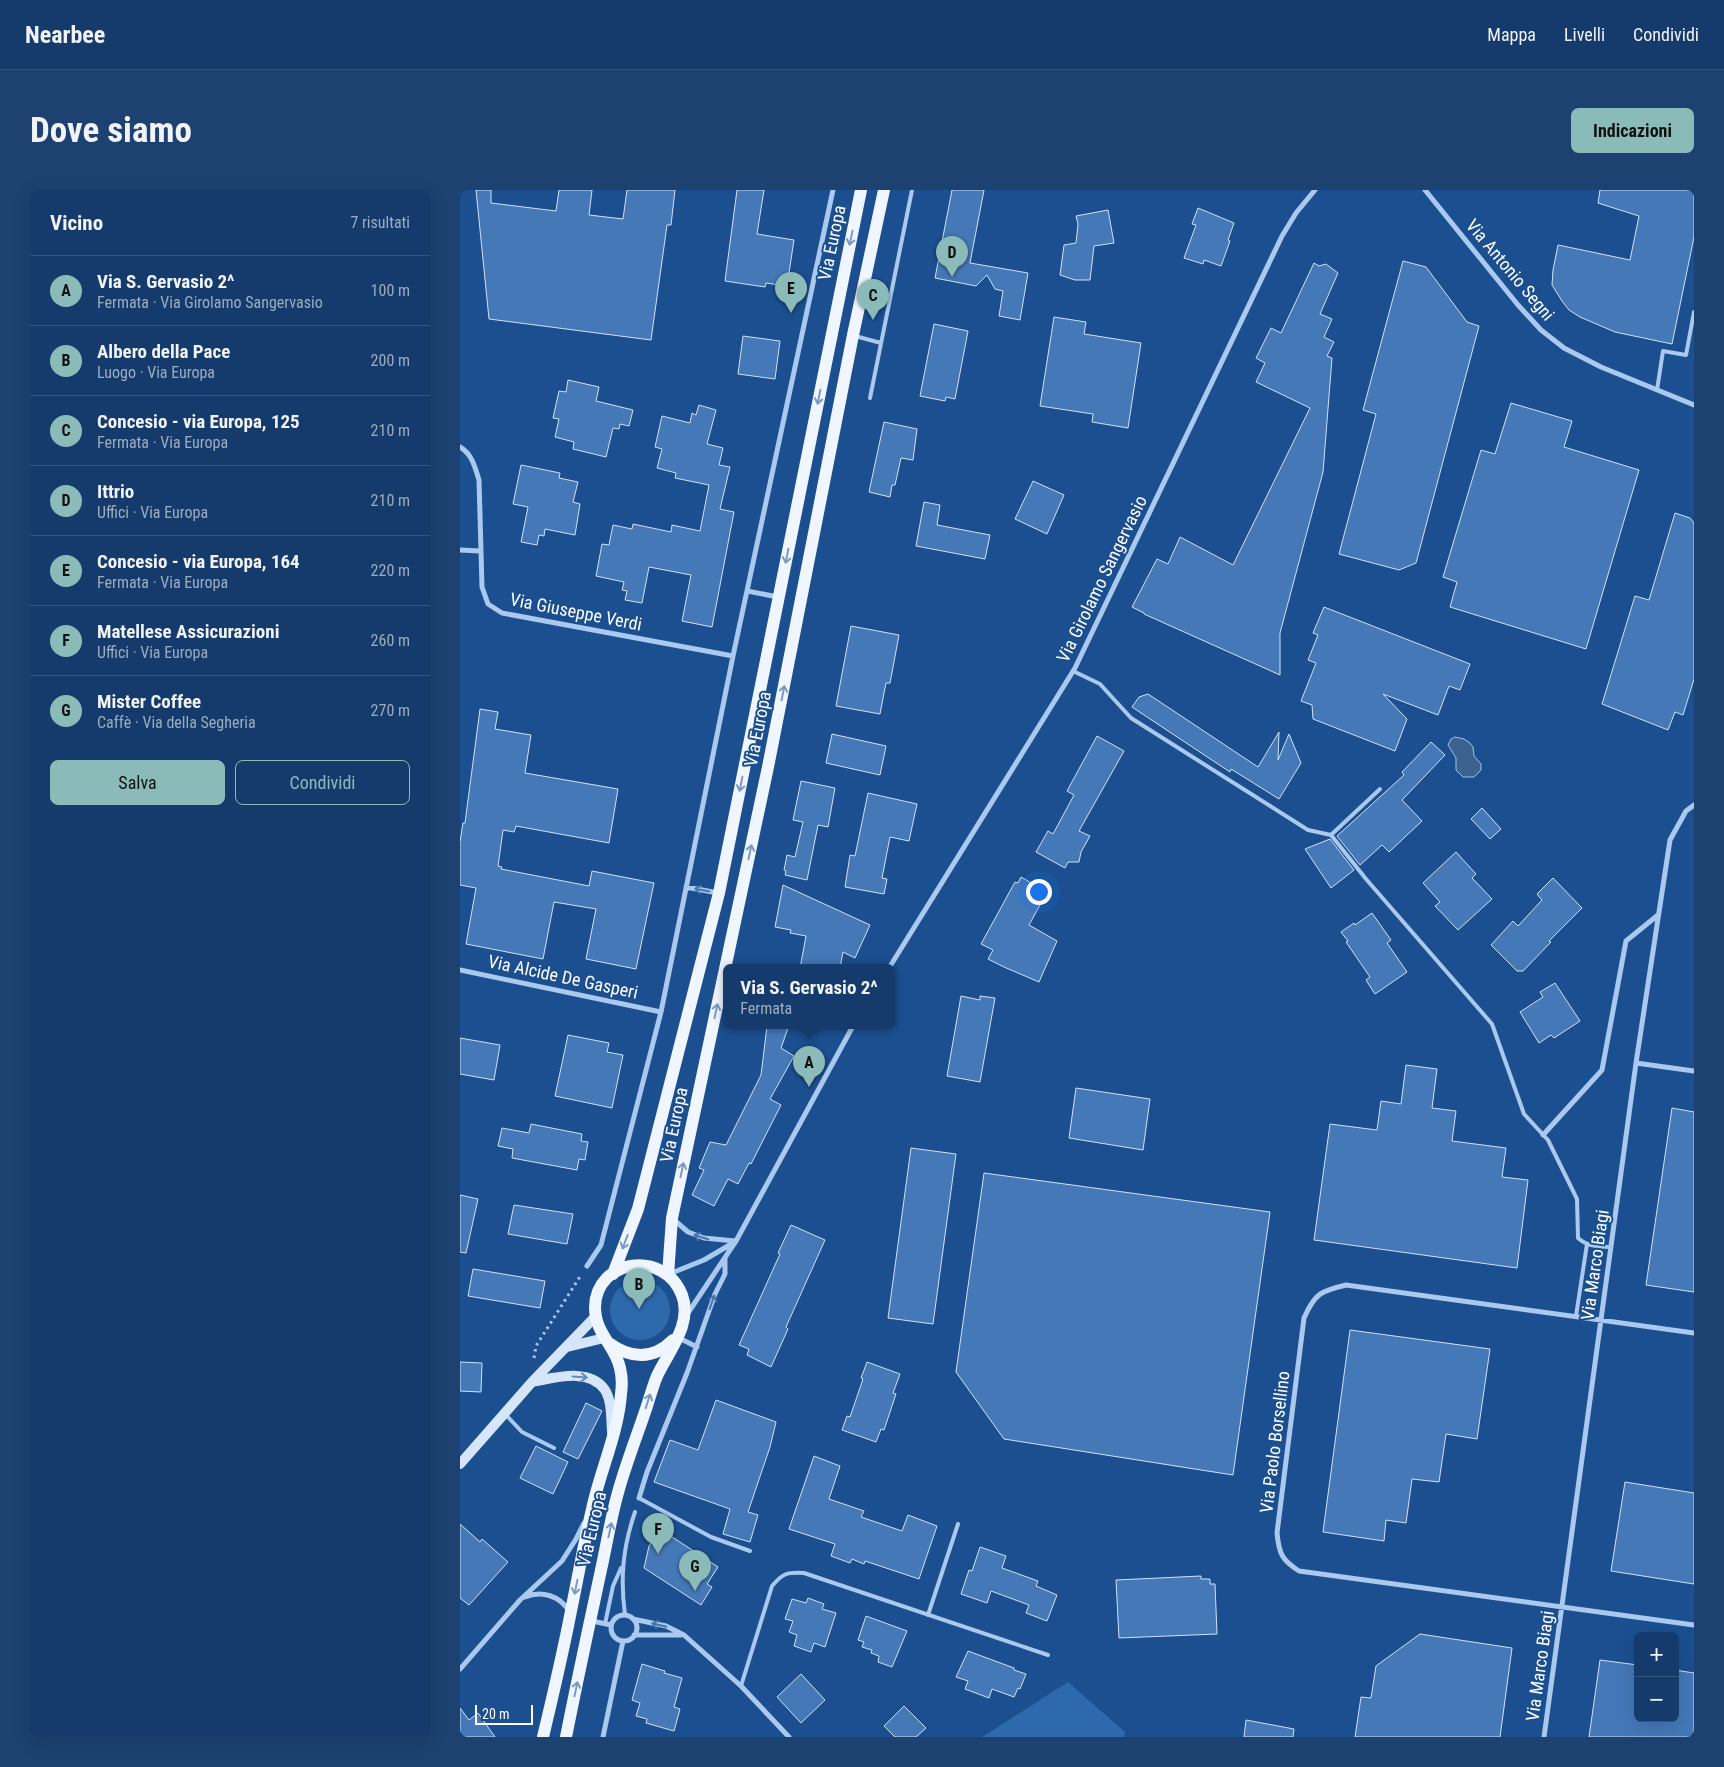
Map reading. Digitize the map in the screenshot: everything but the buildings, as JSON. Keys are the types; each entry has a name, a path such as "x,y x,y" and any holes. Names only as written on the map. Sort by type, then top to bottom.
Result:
{"main road":[{"name":"Via Europa","path":"543,1737 571,1613 592,1507 612,1438 622,1393 620,1367 598,1328 595,1318 595,1301 602,1286 612,1274 638,1209 718,893 861,190"},
{"name":"Via Europa","path":"726,964 768,767 853,336 884,190"},
{"name":"Via Europa","path":"668,1274 672,1218 723,978"},
{"path":"612,1274 626,1267 640,1265 655,1267 668,1274 679,1287 684,1302 685,1318"},
{"name":"Via Europa","path":"566,1737 619,1490 656,1378 682,1328 685,1318"},
{"name":"Via Europa","path":"606,1340 620,1351 635,1355 651,1354 666,1348 677,1336"}],"street":[{"name":"Via Europa","path":"587,1266 601,1244 660,1012 747,591 833,190"},
{"name":"Via Girolamo Sangervasio","path":"891,964 1073,672 1282,236 1315,190"},
{"name":"Via Antonio Segni","path":"1425,190 1518,305 1541,330 1564,348 1601,367 1694,405"},
{"name":"Via Giuseppe Verdi","path":"460,447 467,452 475,465 479,480 482,588 488,604 502,613 734,656"},
{"path":"460,550 480,551"},
{"path":"747,591 778,598"},
{"name":"Via Marco Biagi","path":"1544,1737 1636,1063 1670,840 1686,811 1694,805"},
{"path":"686,887 718,893"},
{"path":"1543,1135 1602,1070 1626,941 1658,915"},
{"name":"Via Alcide De Gasperi","path":"460,970 660,1012"},
{"path":"685,1318 736,1241 851,1029"},
{"path":"1636,1063 1694,1071"},
{"path":"672,1218 688,1232 704,1238 736,1241"},
{"path":"668,1274 704,1260 736,1241"},
{"path":"639,1498 647,1472 724,1274 725,1257"},
{"name":"Via Paolo Borsellino","path":"1694,1333 1346,1285 1324,1290 1310,1304 1304,1318 1277,1533 1279,1549 1286,1562 1299,1571 1694,1626"},
{"path":"461,1462 532,1382 595,1318"},
{"path":"677,1336 696,1347"},
{"path":"566,1347 606,1340"},
{"path":"532,1382 570,1376 590,1377 605,1390 610,1405 612,1438"},
{"path":"460,1669 520,1600 562,1561 576,1539 592,1507"},
{"path":"520,1600 533,1594 545,1595 558,1599 565,1604 571,1613"},
{"path":"608,1625 618,1616 625,1615 633,1619 666,1626 684,1635 741,1686 789,1737"},
{"path":"590,1621 608,1625 615,1638 623,1641 632,1638 634,1635 636,1626 633,1619"},
{"path":"634,1635 684,1635"},
{"path":"602,1737 623,1641"}],"lane":[{"path":"870,398 912,190"},
{"path":"1657,390 1663,351 1686,355 1694,312"},
{"path":"853,336 881,343"},
{"path":"1073,672 1100,684 1131,718 1308,830 1331,835 1366,879 1492,1024 1524,1114 1548,1140 1577,1199 1578,1238 1587,1244 1611,1247"},
{"path":"1331,835 1380,789"},
{"path":"1576,1316 1587,1244"},
{"path":"504,1413 522,1432 554,1448"},
{"path":"639,1498 711,1537 750,1551"},
{"path":"625,1615 622,1592 622,1566 627,1536 635,1512"},
{"path":"928,1616 958,1524"},
{"path":"608,1625 613,1586 622,1566"},
{"path":"741,1686 772,1586 780,1576 791,1572 804,1573 1048,1655"}],"path":[{"path":"532,1382 536,1346 587,1266"}],"shaded area":[{"path":"1455,737 1464,739 1473,747 1474,756 1481,764 1481,770 1474,777 1463,777 1456,770 1456,758 1448,745 1451,739"},
{"path":"640,1280 657,1285 665,1293 670,1310 665,1327 657,1335 640,1340 623,1335 615,1327 610,1310 615,1293 623,1285"},
{"path":"1068,1682 1125,1732 1124,1737 982,1737"}],"place":[{"name":"Ittrio","path":"952,277"},
{"name":"Concesio - via Europa, 164","path":"791,313"},
{"name":"Concesio - via Europa, 125","path":"873,320"},
{"name":"Via S. Gervasio 2^","path":"809,1087"},
{"name":"Albero della Pace","path":"639,1309"},
{"name":"Matellese Assicurazioni","path":"658,1554"},
{"name":"Mister Coffee","path":"695,1591"}]}
